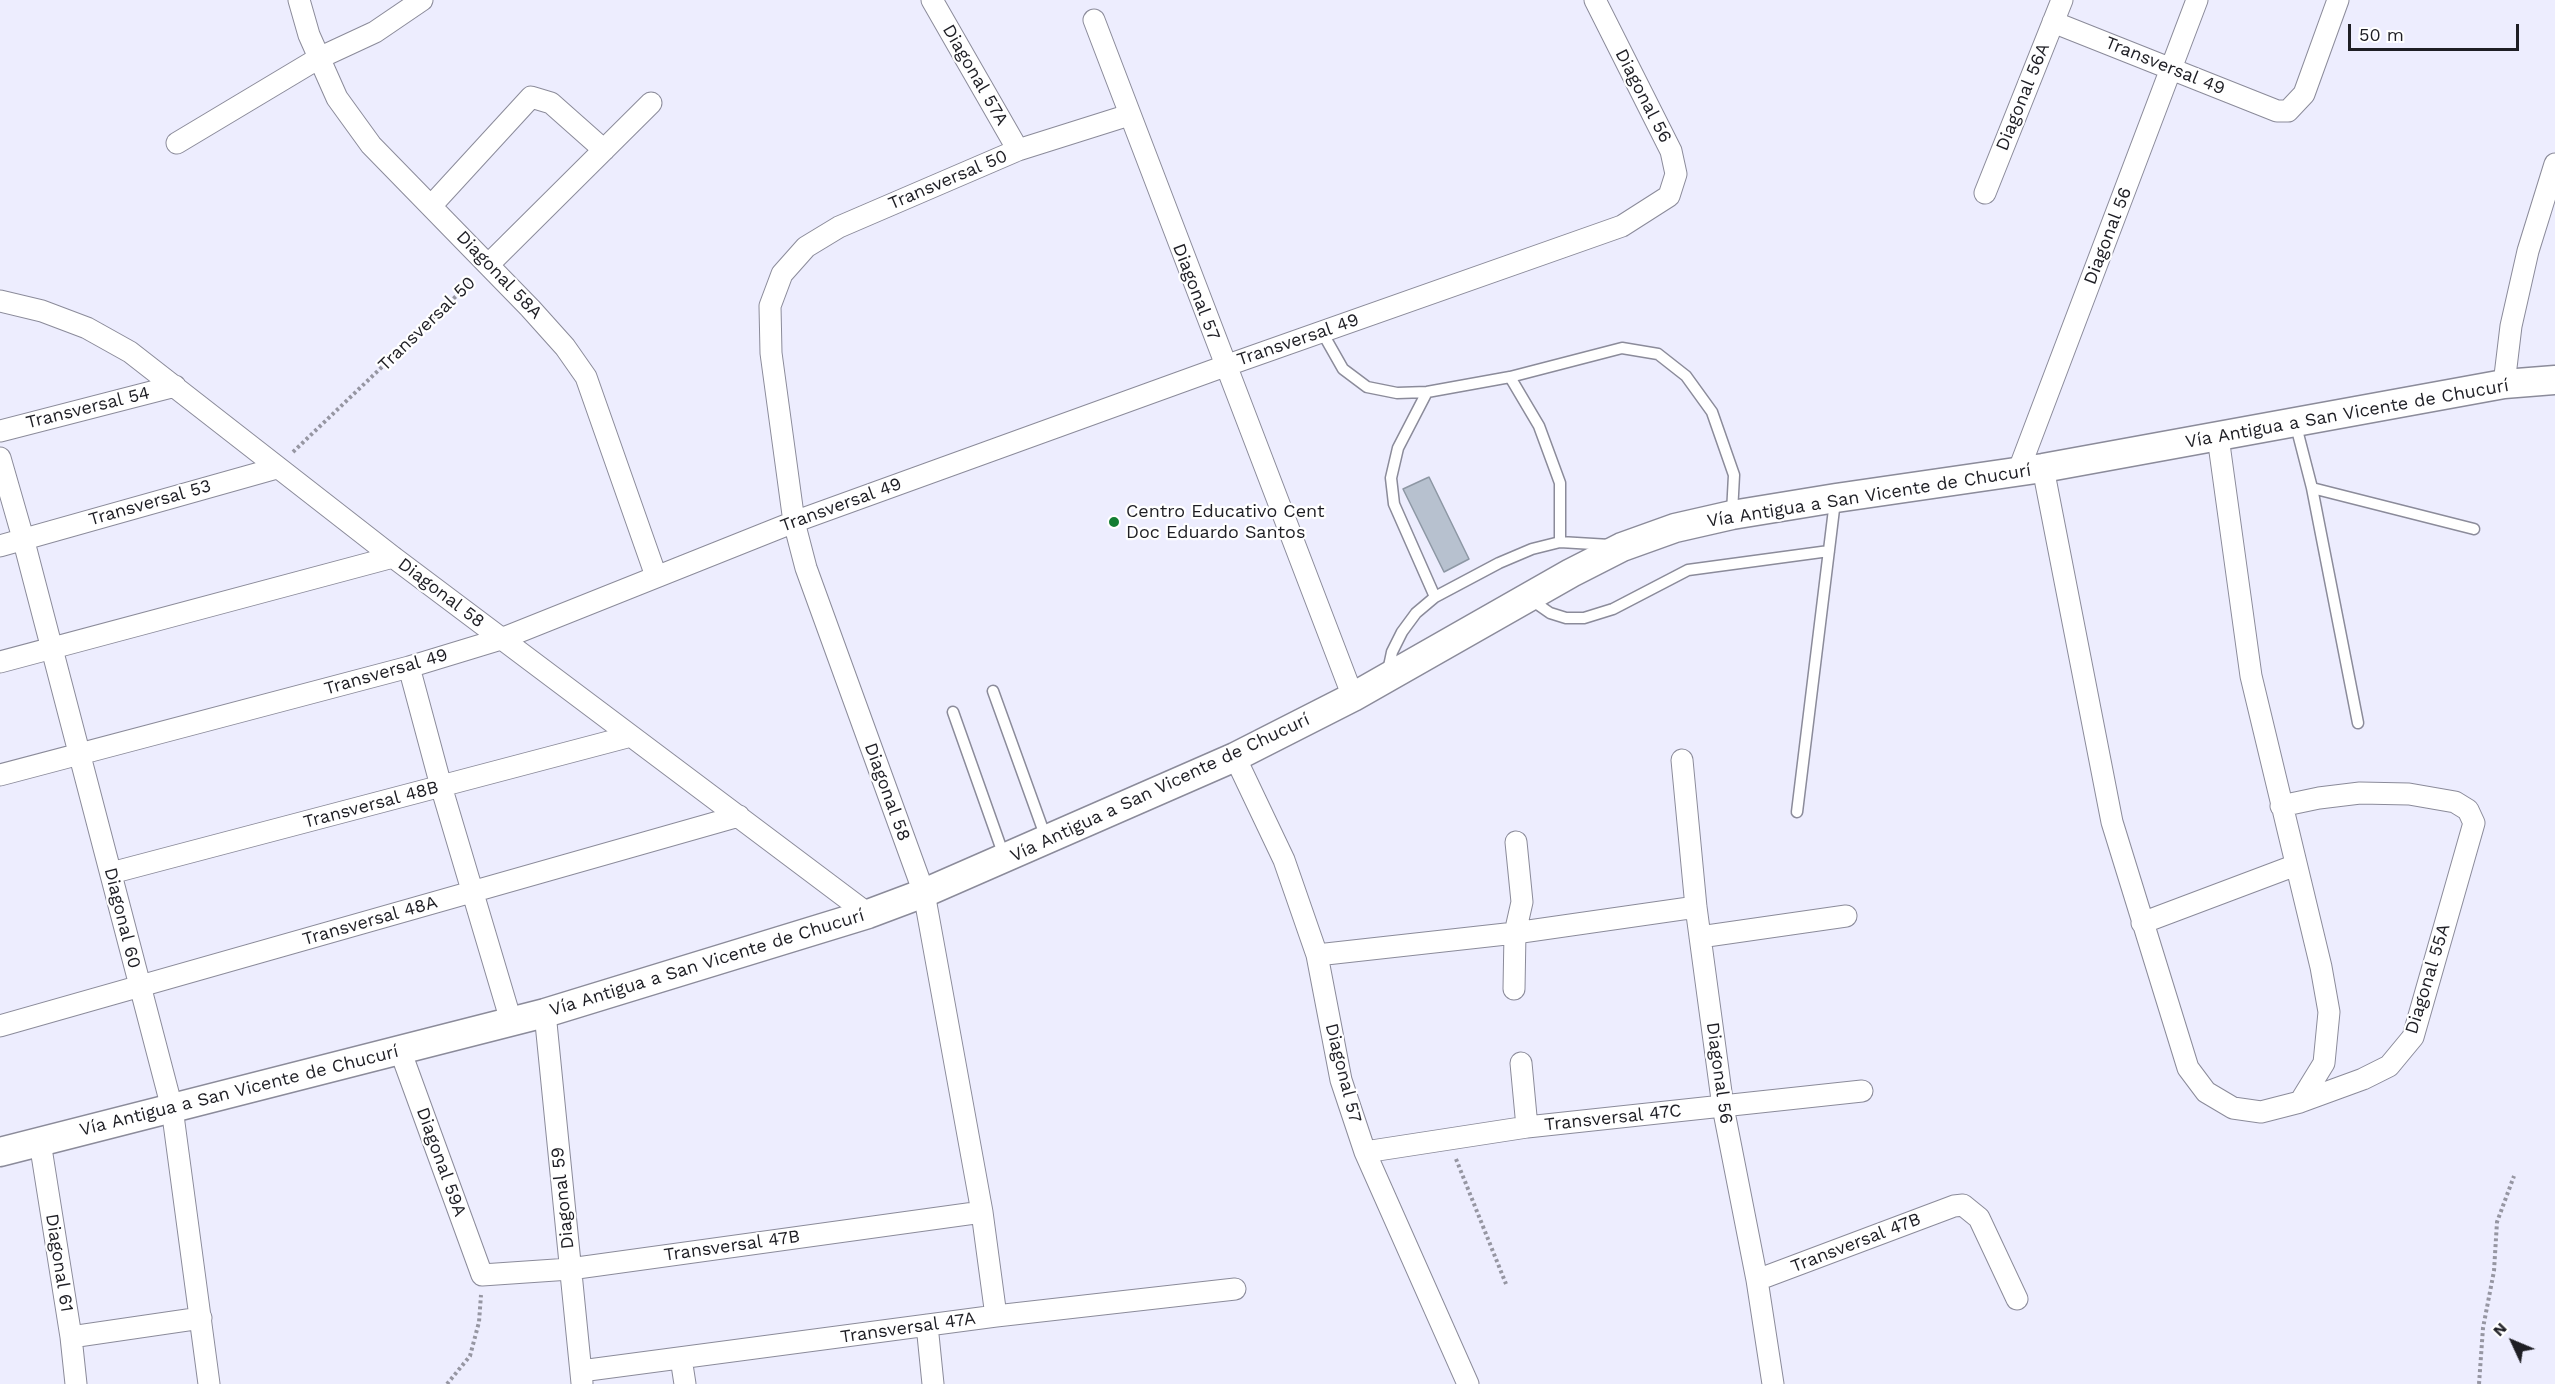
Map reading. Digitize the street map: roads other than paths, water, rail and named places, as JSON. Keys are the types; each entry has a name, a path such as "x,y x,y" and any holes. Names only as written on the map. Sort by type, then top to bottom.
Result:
{"main road":[{"name":"Vía Antigua a San Vicente de Chucurí","path":"0,1152 545,1013 868,914 1005,859 1235,757 1353,697 1527,597 1622,547 1675,528 1732,515 1836,498 2030,470 2504,384 2555,380"}],"street":[{"name":"Diagonal 58A","path":"299,0 319,58 337,98 371,145 489,264 565,346 586,377 656,576"},
{"path":"177,143 319,58 375,32 422,0"},
{"name":"Diagonal 57A","path":"932,0 1018,150"},
{"name":"Diagonal 56","path":"1595,0 1671,151 1676,174 1669,196"},
{"name":"Diagonal 56A","path":"1985,194 2062,0"},
{"name":"Diagonal 56","path":"2030,470 2197,0"},
{"name":"Transversal 49","path":"2053,22 2277,111 2288,111 2304,94 2338,0"},
{"name":"Diagonal 57","path":"1094,20 1224,366 1353,697"},
{"path":"431,206 531,98 551,103 603,150"},
{"name":"Transversal 50","path":"489,264 651,103"},
{"name":"Transversal 50","path":"782,274 806,247 838,227 1018,150 1129,115"},
{"path":"2504,384 2511,326 2528,251 2555,164"},
{"name":"Transversal 49","path":"0,775 409,667 501,639 794,522 1224,366 1622,226 1669,196"},
{"name":"Diagonal 58","path":"782,274 770,306 771,353 794,522 806,568 924,893 982,1212 996,1316"},
{"name":"Diagonal 58","path":"0,301 42,311 87,328 130,352 393,557 868,914"},
{"name":"Transversal 54","path":"0,431 175,386"},
{"path":"2218,436 2251,676 2329,1012 2324,1063 2300,1102"},
{"name":"Diagonal 60","path":"0,458 172,1108 209,1384"},
{"name":"Transversal 53","path":"23,538 278,468"},
{"name":"Diagonal 55A","path":"2030,470 2112,822 2188,1068 2206,1092 2233,1108 2261,1112 2300,1102 2363,1079 2389,1065 2413,1038 2474,823 2468,810 2454,802 2409,794 2361,793 2319,798 2281,806"},
{"path":"0,546 23,538"},
{"path":"0,662 393,557"},
{"path":"409,667 441,786 511,1021"},
{"name":"Transversal 48B","path":"111,873 632,736"},
{"name":"Diagonal 57","path":"1235,757 1284,860 1317,955 1341,1080 1365,1152 1468,1384"},
{"name":"Diagonal 56","path":"1682,760 1696,907 1723,1107 1757,1280 1773,1384"},
{"name":"Transversal 48A","path":"0,1026 739,816"},
{"path":"1514,989 1515,933 1522,902 1516,842"},
{"path":"2142,923 2296,865"},
{"path":"1317,955 1515,933 1696,907"},
{"path":"1700,938 1846,916"},
{"name":"Diagonal 59","path":"545,1013 582,1377"},
{"name":"Diagonal 59A","path":"400,1050 482,1275"},
{"path":"1521,1063 1527,1127"},
{"name":"Transversal 47C","path":"1365,1152 1451,1141 1527,1127 1862,1091"},
{"name":"Diagonal 61","path":"40,1142 71,1336 76,1384"},
{"name":"Transversal 47B","path":"1757,1280 1954,1206 1963,1206 1979,1218 2017,1299"},
{"name":"Transversal 47B","path":"482,1275 570,1269 982,1212"},
{"name":"Transversal 47A","path":"582,1377 681,1358 996,1316 1235,1289"},
{"path":"71,1336 201,1318"},
{"path":"927,1325 933,1384"},
{"path":"681,1358 685,1384"}],"lane":[{"path":"1322,332 1343,369 1367,387 1397,393 1427,392 1510,377 1622,348 1658,354 1686,376 1712,412 1734,475 1732,515"},
{"path":"1510,377 1539,426 1560,483 1560,542"},
{"path":"1427,392 1398,448 1391,478 1394,504 1435,597"},
{"path":"2295,422 2312,488 2358,723"},
{"path":"2312,488 2474,529"},
{"path":"1797,812 1836,498"},
{"path":"1386,679 1392,652 1402,632 1416,613 1435,597 1499,563 1532,549 1560,542 1581,541 1622,547"},
{"path":"1527,597 1550,613 1566,618 1584,618 1613,609 1688,570 1829,551"},
{"path":"993,692 1047,841"},
{"path":"953,712 1005,859"}],"place":[{"name":"Centro Educativo Cent Doc Eduardo Santos","path":"1114,522"}]}
